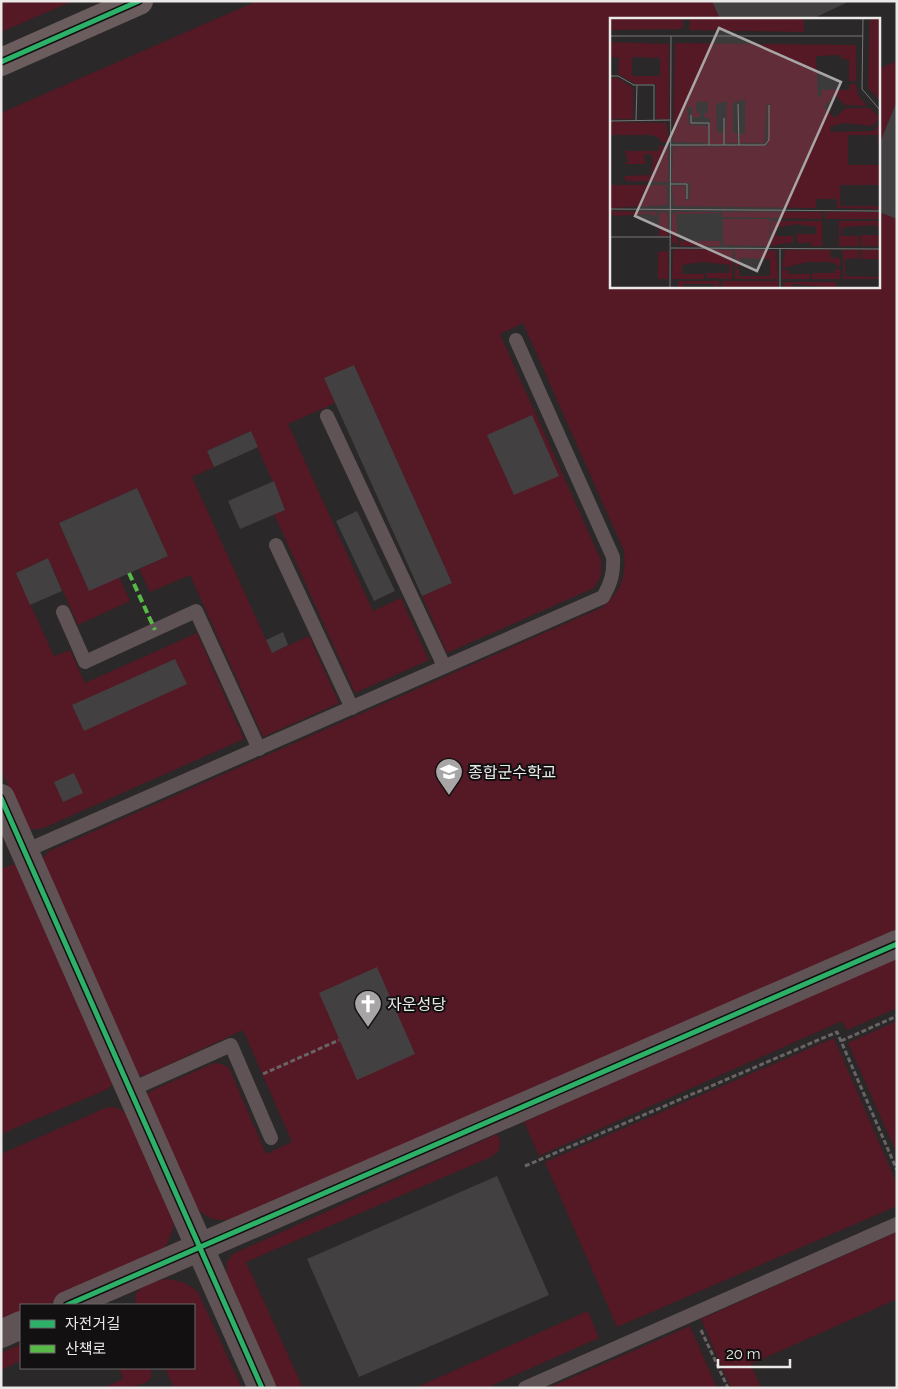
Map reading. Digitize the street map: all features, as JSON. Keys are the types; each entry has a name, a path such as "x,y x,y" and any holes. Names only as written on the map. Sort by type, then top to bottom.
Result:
{"street":[{"path":"1,62 138,1"},
{"path":"1,798 262,1388"},
{"path":"69,1304 897,944"},
{"path":"1,1334 20,1325"}],"lane":[{"path":"25,852 602,597 610,584 614,571 613,556 516,340"},
{"path":"327,416 444,666"},
{"path":"276,546 352,708"},
{"path":"63,612 85,662 196,611 259,749"},
{"path":"130,1090 231,1046 271,1138"},
{"path":"525,1388 897,1224"}],"path":[{"path":"841,1041 897,1016"},
{"path":"525,1166 837,1032 897,1170"},
{"path":"246,1081 339,1040"},
{"path":"694,1313 728,1388"}],"shaded area":[{"path":"1,1 73,1 1,32"},
{"name":"종합군수학교","path":"257,1 712,1 720,18 610,18 610,288 880,288 880,212 897,219 897,930 581,1072 234,1219 219,1220 210,1218 198,1209 146,1101 147,1094 214,1063 222,1064 229,1068 266,1154 292,1142 243,1030 146,1075 136,1076 42,867 43,858 49,851 603,607 619,588 624,569 624,551 523,323 500,334 601,560 601,575 594,588 447,653 422,596 452,583 354,365 325,378 335,403 288,424 373,611 401,598 429,660 355,693 274,514 285,509 250,431 207,451 214,467 192,477 272,653 309,636 339,703 263,737 190,575 150,592 139,569 168,556 137,488 59,523 89,590 119,577 130,601 78,625 48,558 16,573 54,656 70,650 85,683 197,633 244,739 48,826 30,829 25,824 1,769 1,113"},
{"path":"897,61 897,101 880,144 880,69"},
{"path":"11,865 18,865 113,1083 108,1089 1,1134 1,869"},
{"path":"897,957 897,1008 847,1030 842,1021 539,1156 524,1122"},
{"path":"897,1021 897,1154 848,1043"},
{"path":"834,1038 897,1184 897,1206 617,1327 545,1162"},
{"path":"110,1107 118,1108 128,1115 174,1221 168,1241 155,1258 49,1304 20,1304 20,1316 1,1325 1,1154"},
{"path":"497,1134 500,1141 499,1150 491,1157 246,1262 303,1388 274,1388 226,1279 227,1262 233,1254"},
{"path":"897,1232 897,1299 751,1364 761,1388 731,1388 701,1319"},
{"path":"165,1279 175,1280 191,1286 198,1292 242,1388 174,1388 165,1369 195,1369 195,1304 137,1304 135,1299 139,1290 154,1282"},
{"path":"588,1311 599,1338 486,1388 415,1388"},
{"path":"690,1326 717,1388 548,1388"},
{"path":"20,1344 20,1361 1,1370 1,1353"},
{"path":"119,1369 150,1369 149,1380 143,1384 103,1388 123,1379"}],"building":[{"path":"712,1 850,1 814,18 720,18"},
{"path":"897,101 897,219 880,212 880,143"},
{"path":"354,365 452,583 422,596 324,378"},
{"path":"532,415 559,476 514,495 487,435"},
{"path":"251,431 258,447 214,467 207,451"},
{"path":"274,481 285,510 240,529 228,501"},
{"path":"137,488 168,556 89,591 59,523"},
{"path":"357,511 395,591 374,601 336,521"},
{"path":"48,558 62,591 30,605 16,573"},
{"path":"283,632 288,645 272,653 266,640"},
{"path":"175,659 187,684 84,731 72,705"},
{"path":"74,773 83,793 63,802 54,782"},
{"path":"377,967 415,1054 357,1080 319,993"},
{"path":"497,1176 549,1295 359,1377 307,1259"}],"marked path":[{"path":"129,573 155,630"}],"cycle path":[{"path":"1,62 139,1"},
{"path":"1,798 262,1388"},
{"path":"69,1304 897,944"}],"place":[{"name":"종합군수학교","path":"449,796"},
{"name":"자운성당","path":"368,1028"}]}
